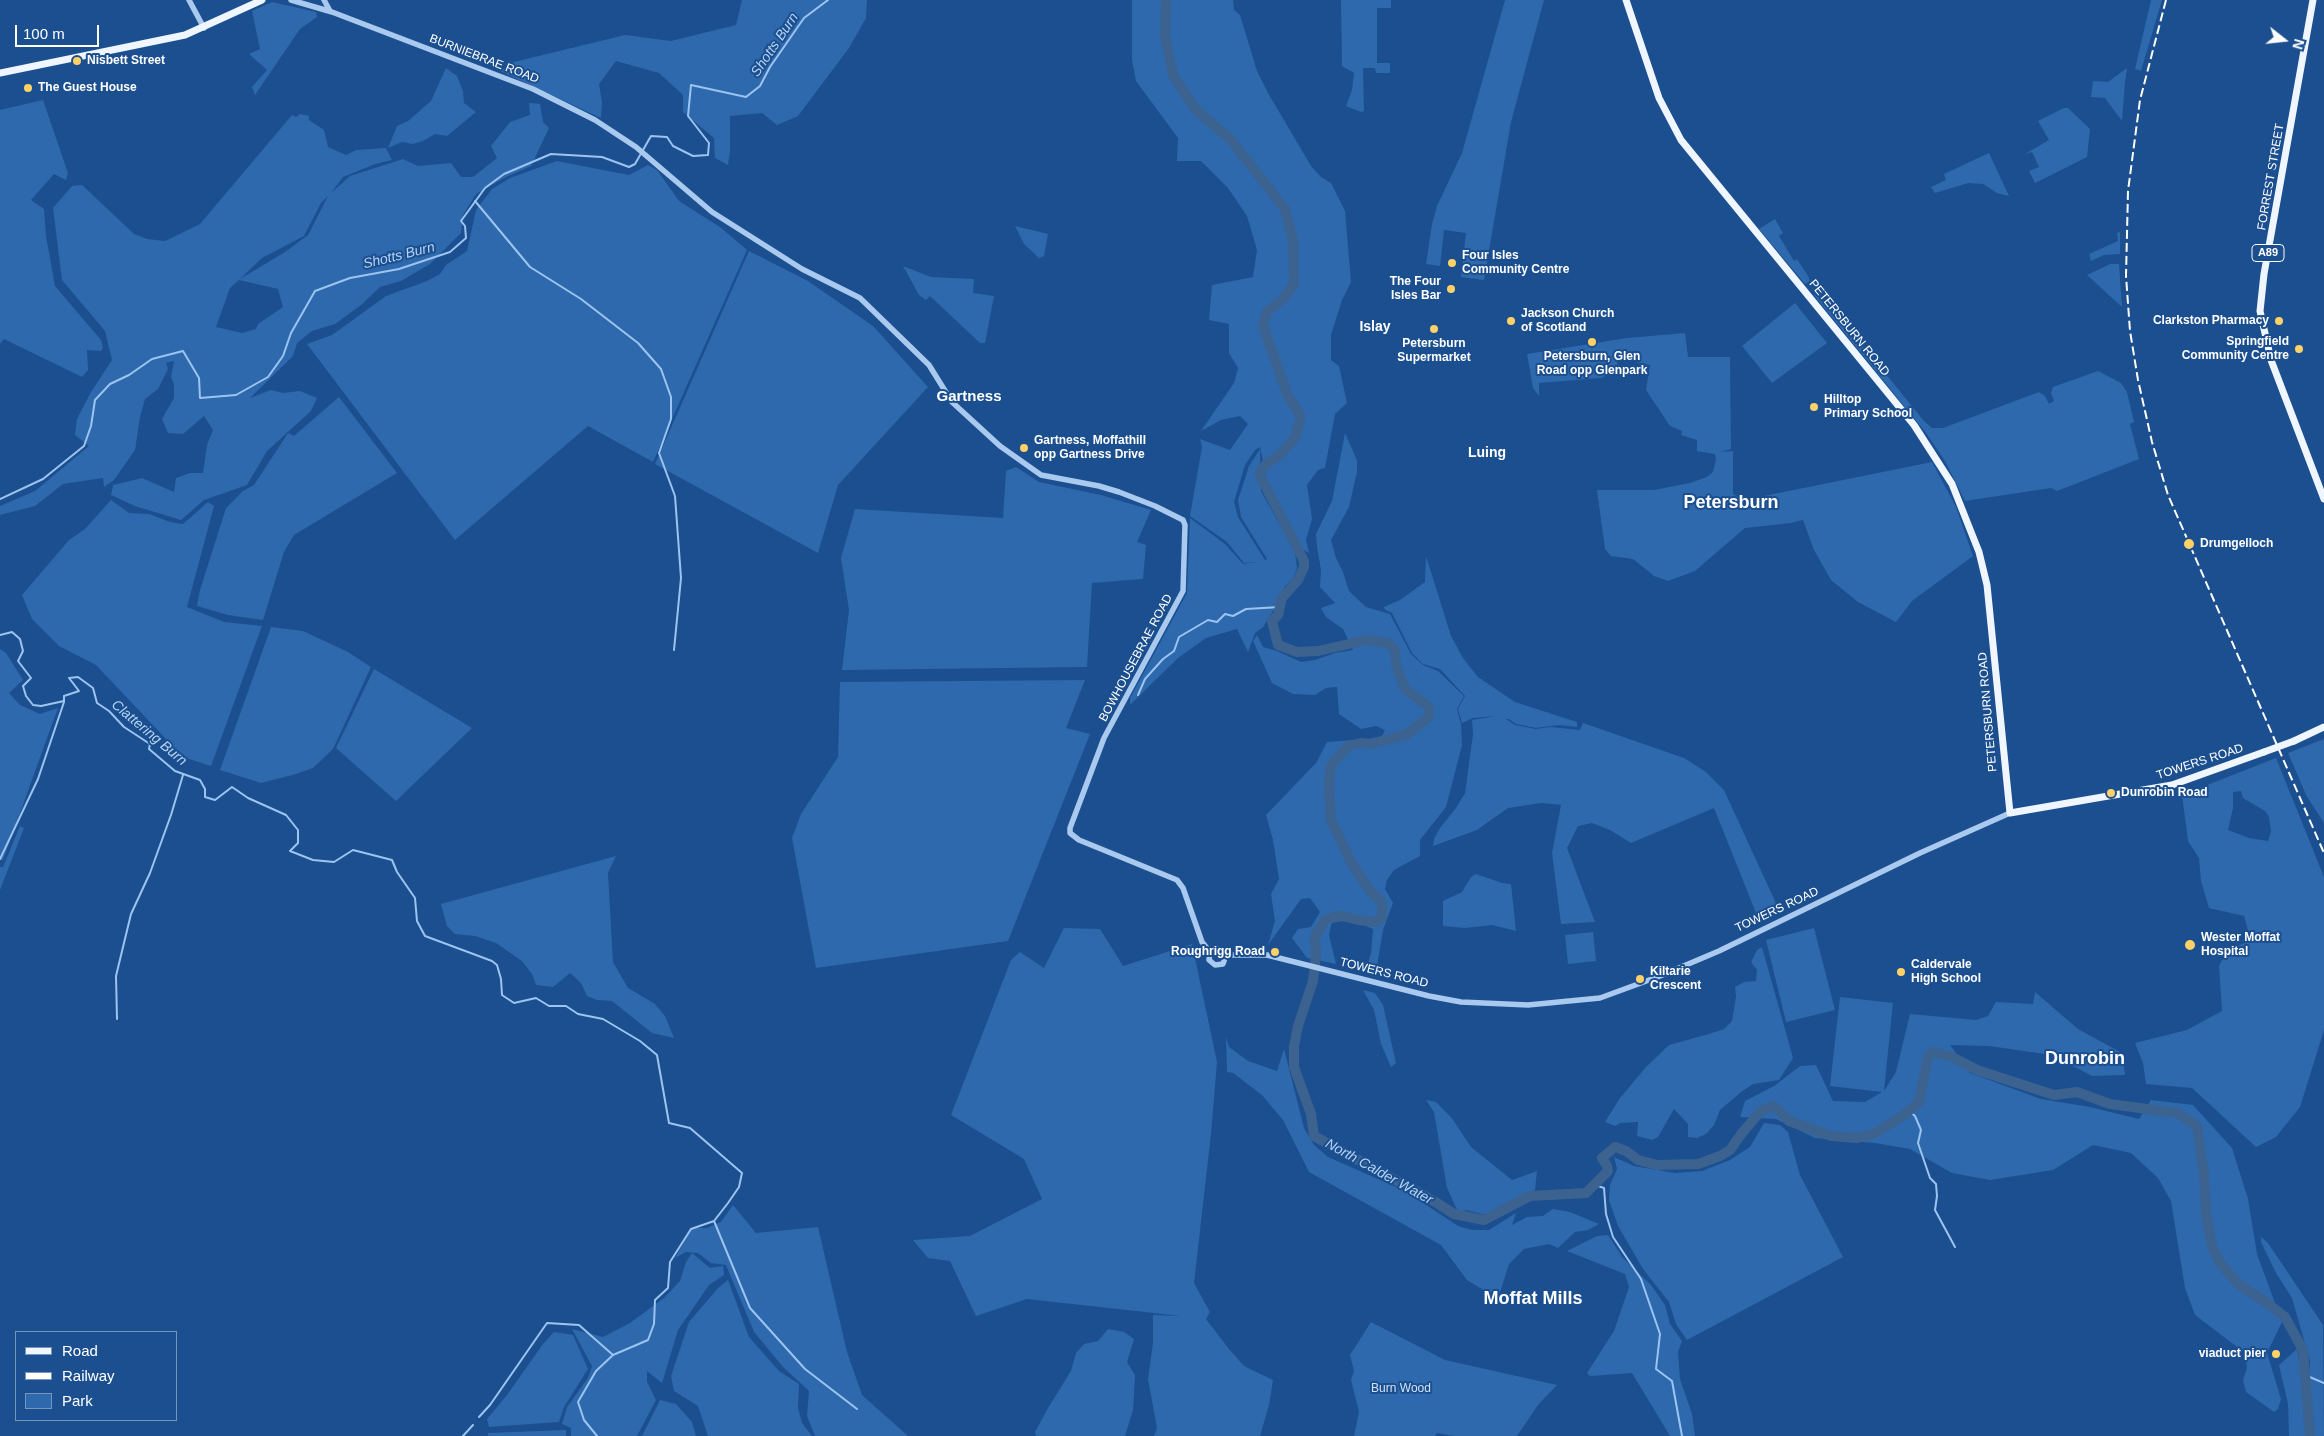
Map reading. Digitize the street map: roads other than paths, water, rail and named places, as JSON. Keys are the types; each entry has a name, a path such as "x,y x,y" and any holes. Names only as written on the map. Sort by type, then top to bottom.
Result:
{"main road":[{"path":"0,73 186,35 262,0"},
{"name":"PETERSBURN ROAD","path":"1626,0 1659,98 1678,136 1914,425 1952,484 1979,552 1987,586 2010,813"},
{"name":"FORREST STREET","path":"2313,0 2264,274 2260,311 2271,360 2324,499"},
{"name":"TOWERS ROAD","path":"2010,813 2172,785 2294,741 2324,727"}],"street":[{"path":"189,0 204,28"},
{"name":"BURNIEBRAE ROAD","path":"291,0 332,12 533,88 588,116 636,147 656,163"},
{"path":"304,4 317,0"},
{"path":"324,0 326,7 332,12"},
{"name":"BOWHOUSEBRAE ROAD","path":"656,163 712,212 802,269 860,298 929,365 952,402 1000,446 1041,475 1099,486 1119,492 1155,506 1185,522 1183,591 1104,738 1070,828 1070,833 1078,840 1177,880 1184,888 1202,942 1210,952"},
{"name":"TOWERS ROAD","path":"1226,955 1267,955 1461,1002 1528,1005 1600,998 1660,976 1719,951 1920,853 2010,813"},
{"path":"1218,949 1226,955 1223,964 1214,965 1209,960 1210,952 1218,949"}],"waterway":[{"name":"Shotts Burn","path":"0,499 43,479 84,446 91,426 95,400 110,384 129,375 152,359 183,351 199,378 200,398 236,395 268,377 283,356 291,333 315,291 350,278 399,269 450,252 466,238 465,226 461,221 485,188 504,174 551,154 602,157 629,167 635,164 651,136 667,137 673,146 693,156 708,155 709,143 688,116 691,85 746,97 760,86 770,67 804,18 828,0"},
{"name":"North Calder Water","path":"1166,0 1165,37 1173,75 1195,109 1230,139 1285,209 1293,240 1294,283 1286,296 1267,312 1263,325 1287,394 1301,417 1295,438 1279,456 1267,463 1259,474 1304,561 1304,567 1298,580 1282,598 1278,615 1272,621 1278,645 1297,652 1318,651 1366,640 1388,643 1395,650 1396,665 1405,689 1429,707 1429,717 1407,734 1372,744 1361,743 1348,746 1331,765 1329,783 1331,820 1351,862 1367,887 1382,903 1382,918 1376,922 1342,916 1326,919 1315,936 1316,955 1313,981 1298,1026 1294,1046 1294,1067 1311,1114 1314,1136 1434,1201 1454,1214 1484,1220 1530,1196 1586,1193 1608,1171 1602,1158 1615,1147 1626,1151 1638,1160 1657,1165 1698,1164 1720,1156 1730,1150 1761,1111 1774,1106 1789,1121 1831,1136 1857,1138 1873,1134 1903,1116 1919,1102 1928,1057 1933,1052 1952,1057 1977,1070 2054,1095 2077,1092 2110,1104 2177,1113 2197,1126 2204,1175 2206,1213 2212,1246 2220,1263 2238,1284 2285,1317 2303,1350 2310,1436"},
{"path":"475,201 530,267 581,299 638,343 661,369 671,397 671,419 659,453 675,496 681,578 674,650"},
{"path":"1138,695 1145,679 1163,659 1174,651 1179,637 1208,620 1217,622 1225,614 1233,616 1246,609 1280,607"},
{"name":"Clattering Burn","path":"0,635 12,632 20,639 23,651 18,661 31,678 23,686 26,696 33,705 41,706 64,701 64,696 79,691 69,678 78,677 93,688 97,703 109,711 124,727 150,744 149,749 175,771 200,780 205,789 205,797 215,800 232,787 248,798 286,815 298,830 298,843 290,851 313,860 334,862 353,850 392,860 397,872 415,898 417,921 425,936 492,961 497,965 501,979 502,995 514,1003 536,998 549,1006 566,1006 578,1014 603,1019 640,1041 657,1055 669,1123 690,1128 742,1173 739,1187 714,1221 691,1229 670,1262 668,1288 655,1300 654,1324 648,1340 613,1355 596,1371 578,1402 584,1420 597,1436"},
{"path":"0,859 38,779 64,702"},
{"path":"117,1019 116,976 131,914 150,873 183,775"},
{"path":"1909,1111 1915,1116 1921,1130 1918,1143 1930,1178 1936,1184 1935,1210 1955,1247"},
{"path":"1595,1185 1604,1188 1606,1214 1613,1237 1641,1279 1660,1334 1656,1369 1672,1381 1682,1436"},
{"path":"714,1221 750,1308 805,1369 857,1409"},
{"path":"479,1417 490,1405 547,1323 579,1325 613,1355"},
{"path":"2305,1375 2324,1383"},
{"path":"463,1436 473,1425"}],"railway":[{"path":"2166,0 2140,100 2128,191 2126,276 2130,331 2138,380 2152,442 2168,495 2324,853"}],"place":[{"name":"Nisbett Street","path":"77,61"},
{"name":"The Guest House","path":"28,88"},
{"name":"Four Isles Community Centre","path":"1452,263"},
{"name":"The Four Isles Bar","path":"1451,289"},
{"name":"Jackson Church of Scotland","path":"1511,321"},
{"name":"Clarkston Pharmacy","path":"2279,321"},
{"name":"Petersburn Supermarket","path":"1434,329"},
{"name":"Petersburn, Glen Road opp Glenpark","path":"1592,342"},
{"name":"Springfield Community Centre","path":"2299,349"},
{"name":"Hilltop Primary School","path":"1814,407"},
{"name":"Gartness, Moffathill opp Gartness Drive","path":"1024,448"},
{"name":"Drumgelloch","path":"2189,544"},
{"name":"Dunrobin Road","path":"2111,793"},
{"name":"Wester Moffat Hospital","path":"2190,945"},
{"name":"Roughrigg Road","path":"1275,952"},
{"name":"Caldervale High School","path":"1901,972"},
{"name":"Kiltarie Crescent","path":"1640,979"},
{"name":"viaduct pier","path":"2276,1354"}],"district":[{"name":"Islay","path":"1375,327"},
{"name":"Gartness","path":"969,397"},
{"name":"Luing","path":"1487,453"},
{"name":"Petersburn","path":"1731,503"},
{"name":"Dunrobin","path":"2085,1059"},
{"name":"Moffat Mills","path":"1533,1299"}],"park label":[{"name":"Burn Wood","path":"1401,1389"}]}
